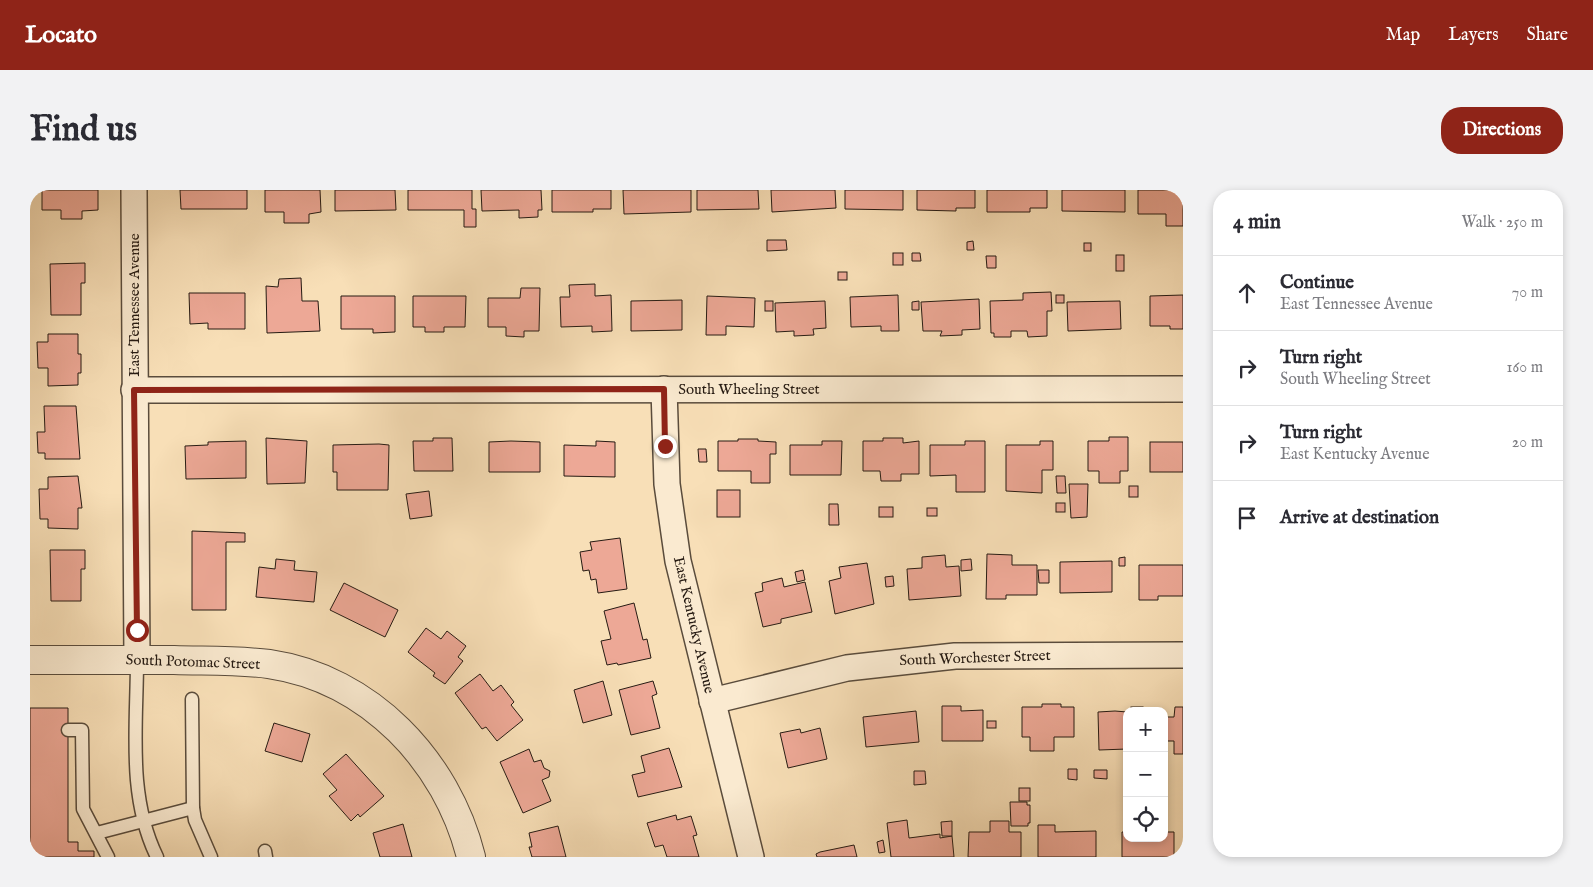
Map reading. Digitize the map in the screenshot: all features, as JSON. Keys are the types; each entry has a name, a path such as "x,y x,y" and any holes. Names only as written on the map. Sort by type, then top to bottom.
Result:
{"street":[{"name":"East Tennessee Avenue","path":"134,190 137,660"},
{"name":"East Kentucky Avenue","path":"664,389 665,446 672,523 686,598 751,857"},
{"name":"South Wheeling Street","path":"134,390 1183,389"},
{"name":"South Worchester Street","path":"712,700 847,668 919,658 955,656 1183,655"},
{"name":"South Potomac Street","path":"30,660 231,661 270,664 308,674 344,690 385,718 407,737 432,767 452,801 471,857"}],"lane":[{"path":"137,660 137,793 147,836 157,857"},
{"path":"192,698 193,808 195,820 211,857"},
{"path":"68,730 82,730 83,809 108,857"},
{"path":"97,833 193,808"}],"building":[{"path":"42,190 98,190 98,210 82,211 82,219 61,219 61,210 42,210"},
{"path":"180,190 247,190 247,209 181,209"},
{"path":"265,190 320,190 321,212 309,214 309,223 284,223 284,212 265,212"},
{"path":"335,190 395,190 396,210 335,211"},
{"path":"408,190 472,190 472,209 476,209 476,227 464,227 464,210 408,210"},
{"path":"481,190 541,190 542,210 538,210 538,217 519,218 519,210 482,211"},
{"path":"552,190 611,190 611,209 593,209 593,212 552,212"},
{"path":"623,190 691,190 691,212 624,214"},
{"path":"697,190 758,190 759,209 697,210"},
{"path":"771,190 835,190 836,208 772,212"},
{"path":"845,190 903,190 903,210 845,209"},
{"path":"917,190 975,190 975,208 956,208 956,211 917,210"},
{"path":"987,190 1047,190 1047,208 1030,208 1030,212 987,212"},
{"path":"1062,190 1125,190 1125,212 1062,211"},
{"path":"1138,190 1183,190 1183,226 1166,226 1166,214 1138,214"},
{"path":"767,240 786,240 787,250 767,251"},
{"path":"973,241 974,250 967,250 967,242"},
{"path":"1084,243 1091,243 1091,251 1084,251"},
{"path":"893,253 903,253 903,265 893,265"},
{"path":"912,253 920,253 921,261 912,261"},
{"path":"1116,255 1124,255 1124,271 1116,271"},
{"path":"986,256 996,256 996,268 987,268"},
{"path":"85,263 85,283 81,283 81,315 51,315 50,264"},
{"path":"838,272 847,272 847,280 838,280"},
{"path":"301,278 302,301 318,301 320,331 267,333 266,286 278,287 279,279"},
{"path":"595,284 595,296 611,295 612,331 592,332 592,326 561,327 560,297 570,297 569,285"},
{"path":"521,288 540,288 539,331 524,331 524,337 506,336 506,327 488,327 488,298 520,298"},
{"path":"1051,292 1052,311 1047,311 1047,336 1028,337 1027,331 1011,331 1011,337 994,337 994,333 991,333 990,301 1023,300 1023,293"},
{"path":"189,293 245,293 245,329 208,329 208,323 190,324"},
{"path":"898,295 899,331 881,331 881,326 851,327 850,297"},
{"path":"1056,295 1064,295 1064,303 1056,303"},
{"path":"1183,295 1183,329 1170,329 1170,326 1150,326 1150,296"},
{"path":"341,296 395,296 395,332 373,333 373,329 341,329"},
{"path":"413,296 466,296 465,327 444,327 444,332 425,332 425,327 413,327"},
{"path":"707,296 755,298 754,327 726,326 726,335 706,335"},
{"path":"979,299 980,329 962,330 962,335 940,336 942,331 923,331 921,302"},
{"path":"682,300 682,330 631,331 631,301"},
{"path":"765,301 773,301 773,311 765,311"},
{"path":"825,301 826,328 813,329 814,335 794,336 794,331 776,332 775,303"},
{"path":"919,301 919,310 912,310 912,302"},
{"path":"1120,301 1121,329 1068,331 1067,302"},
{"path":"48,334 78,334 78,354 81,354 81,373 78,373 78,385 48,386 48,368 38,368 37,342 48,342"},
{"path":"44,406 76,406 80,459 45,459 45,453 38,453 37,432 45,432"},
{"path":"1109,437 1128,437 1128,471 1120,471 1120,483 1099,483 1099,471 1088,471 1088,441 1109,441"},
{"path":"266,438 307,441 305,483 267,484"},
{"path":"433,438 452,438 453,471 414,471 413,441 433,441"},
{"path":"883,438 903,438 903,443 919,441 919,474 901,474 901,481 881,481 880,471 863,471 863,441 883,441"},
{"path":"738,439 758,439 758,441 776,442 776,454 770,454 770,483 751,483 751,471 718,471 718,441 738,441"},
{"path":"246,441 246,478 186,479 185,446 208,445 208,442"},
{"path":"596,441 615,442 615,477 564,476 564,445 596,446"},
{"path":"822,441 842,441 841,475 790,475 790,445 822,445"},
{"path":"965,441 985,441 985,492 956,492 956,475 930,476 930,445 965,445"},
{"path":"1040,441 1053,441 1053,470 1042,470 1042,493 1006,491 1006,445 1040,445"},
{"path":"489,442 540,442 540,472 489,472"},
{"path":"1150,442 1183,442 1183,472 1150,472"},
{"path":"333,445 389,445 388,490 337,490 337,472 333,472"},
{"path":"698,449 706,449 707,462 699,462"},
{"path":"78,476 82,508 78,508 78,529 48,528 48,519 40,519 39,489 48,489 48,477"},
{"path":"1056,476 1065,476 1066,493 1057,493"},
{"path":"1069,484 1088,484 1087,517 1071,518"},
{"path":"1129,486 1138,486 1138,497 1129,497"},
{"path":"717,490 740,490 740,517 717,517"},
{"path":"429,491 432,516 410,519 406,494"},
{"path":"1056,503 1065,503 1065,512 1056,512"},
{"path":"829,504 838,504 839,525 829,525"},
{"path":"879,507 893,507 893,517 879,517"},
{"path":"927,508 937,508 937,516 927,516"},
{"path":"192,531 245,533 245,542 226,542 226,610 192,610"},
{"path":"620,538 627,589 598,593 596,579 591,580 589,570 583,571 580,552 592,550 590,542"},
{"path":"50,550 85,550 85,569 81,569 81,601 51,601"},
{"path":"987,554 1012,555 1012,565 1037,565 1037,595 1006,595 1006,599 986,599"},
{"path":"945,555 946,567 959,566 961,596 909,600 907,569 922,568 922,557"},
{"path":"1125,557 1125,566 1119,566 1119,558"},
{"path":"276,559 295,561 294,570 317,572 314,602 256,597 259,567 275,569"},
{"path":"971,559 972,570 961,571 961,560"},
{"path":"1112,561 1112,592 1060,593 1060,562"},
{"path":"867,563 874,604 835,614 829,581 841,578 839,567"},
{"path":"1139,565 1183,565 1183,596 1158,596 1158,600 1139,600"},
{"path":"803,570 805,580 797,582 795,572"},
{"path":"1038,570 1049,570 1049,583 1039,583"},
{"path":"893,576 894,586 886,587 885,577"},
{"path":"782,578 784,587 805,582 812,612 781,619 781,623 763,627 755,593 763,591 762,583"},
{"path":"344,583 398,610 385,637 330,610"},
{"path":"634,603 643,640 647,639 651,658 618,665 617,663 607,665 601,641 611,639 604,611"},
{"path":"426,628 441,639 447,631 466,646 458,657 463,661 445,684 433,676 435,673 408,652"},
{"path":"480,674 493,691 501,685 514,702 511,705 523,720 497,741 486,727 482,729 455,693"},
{"path":"603,681 612,715 583,723 574,690"},
{"path":"653,681 657,694 652,696 660,728 631,735 619,690"},
{"path":"1042,704 1061,704 1061,707 1074,707 1074,737 1054,737 1054,751 1030,751 1030,737 1022,737 1022,707 1042,707"},
{"path":"942,706 961,706 961,711 983,710 983,741 942,741"},
{"path":"1175,707 1183,707 1183,754 1174,754 1174,741 1168,741 1168,717 1174,717"},
{"path":"30,708 68,708 68,842 78,842 78,851 94,851 94,857 30,857"},
{"path":"916,711 919,742 866,747 863,717"},
{"path":"1098,712 1123,712 1123,749 1099,750"},
{"path":"987,721 996,721 996,728 987,728"},
{"path":"274,723 310,734 302,762 265,751"},
{"path":"820,728 827,759 788,768 780,733 800,729 801,733"},
{"path":"669,748 682,787 638,797 632,775 645,772 641,756"},
{"path":"529,749 534,762 541,760 544,768 550,771 549,777 542,780 551,801 523,813 500,762"},
{"path":"346,754 384,796 360,817 358,814 351,821 329,796 337,790 323,774"},
{"path":"1068,769 1077,769 1077,780 1068,779"},
{"path":"1094,770 1107,770 1107,779 1094,778"},
{"path":"914,771 925,771 926,784 914,785"},
{"path":"1019,788 1030,788 1030,801 1019,801"},
{"path":"1010,802 1027,802 1027,805 1030,805 1030,823 1028,823 1028,826 1011,826"},
{"path":"676,815 677,820 691,816 697,835 693,836 699,857 667,857 663,845 655,847 647,823"},
{"path":"907,820 909,838 940,834 940,838 952,836 954,857 891,857 887,823"},
{"path":"952,821 952,836 942,836 941,822"},
{"path":"990,821 1009,821 1009,832 1021,832 1021,857 968,857 969,832 990,832"},
{"path":"403,824 412,857 380,857 373,833"},
{"path":"1038,825 1055,825 1055,832 1096,831 1096,857 1038,857"},
{"path":"558,826 566,857 532,857 529,847 532,847 529,833"},
{"path":"1122,832 1123,842 1168,842 1168,832 1174,832 1174,857 1122,857"},
{"path":"883,840 885,852 879,853 877,842"},
{"path":"854,845 857,857 817,857 816,854 820,852"}],"route":[{"path":"137,630 134,390 664,389 665,446"}]}
